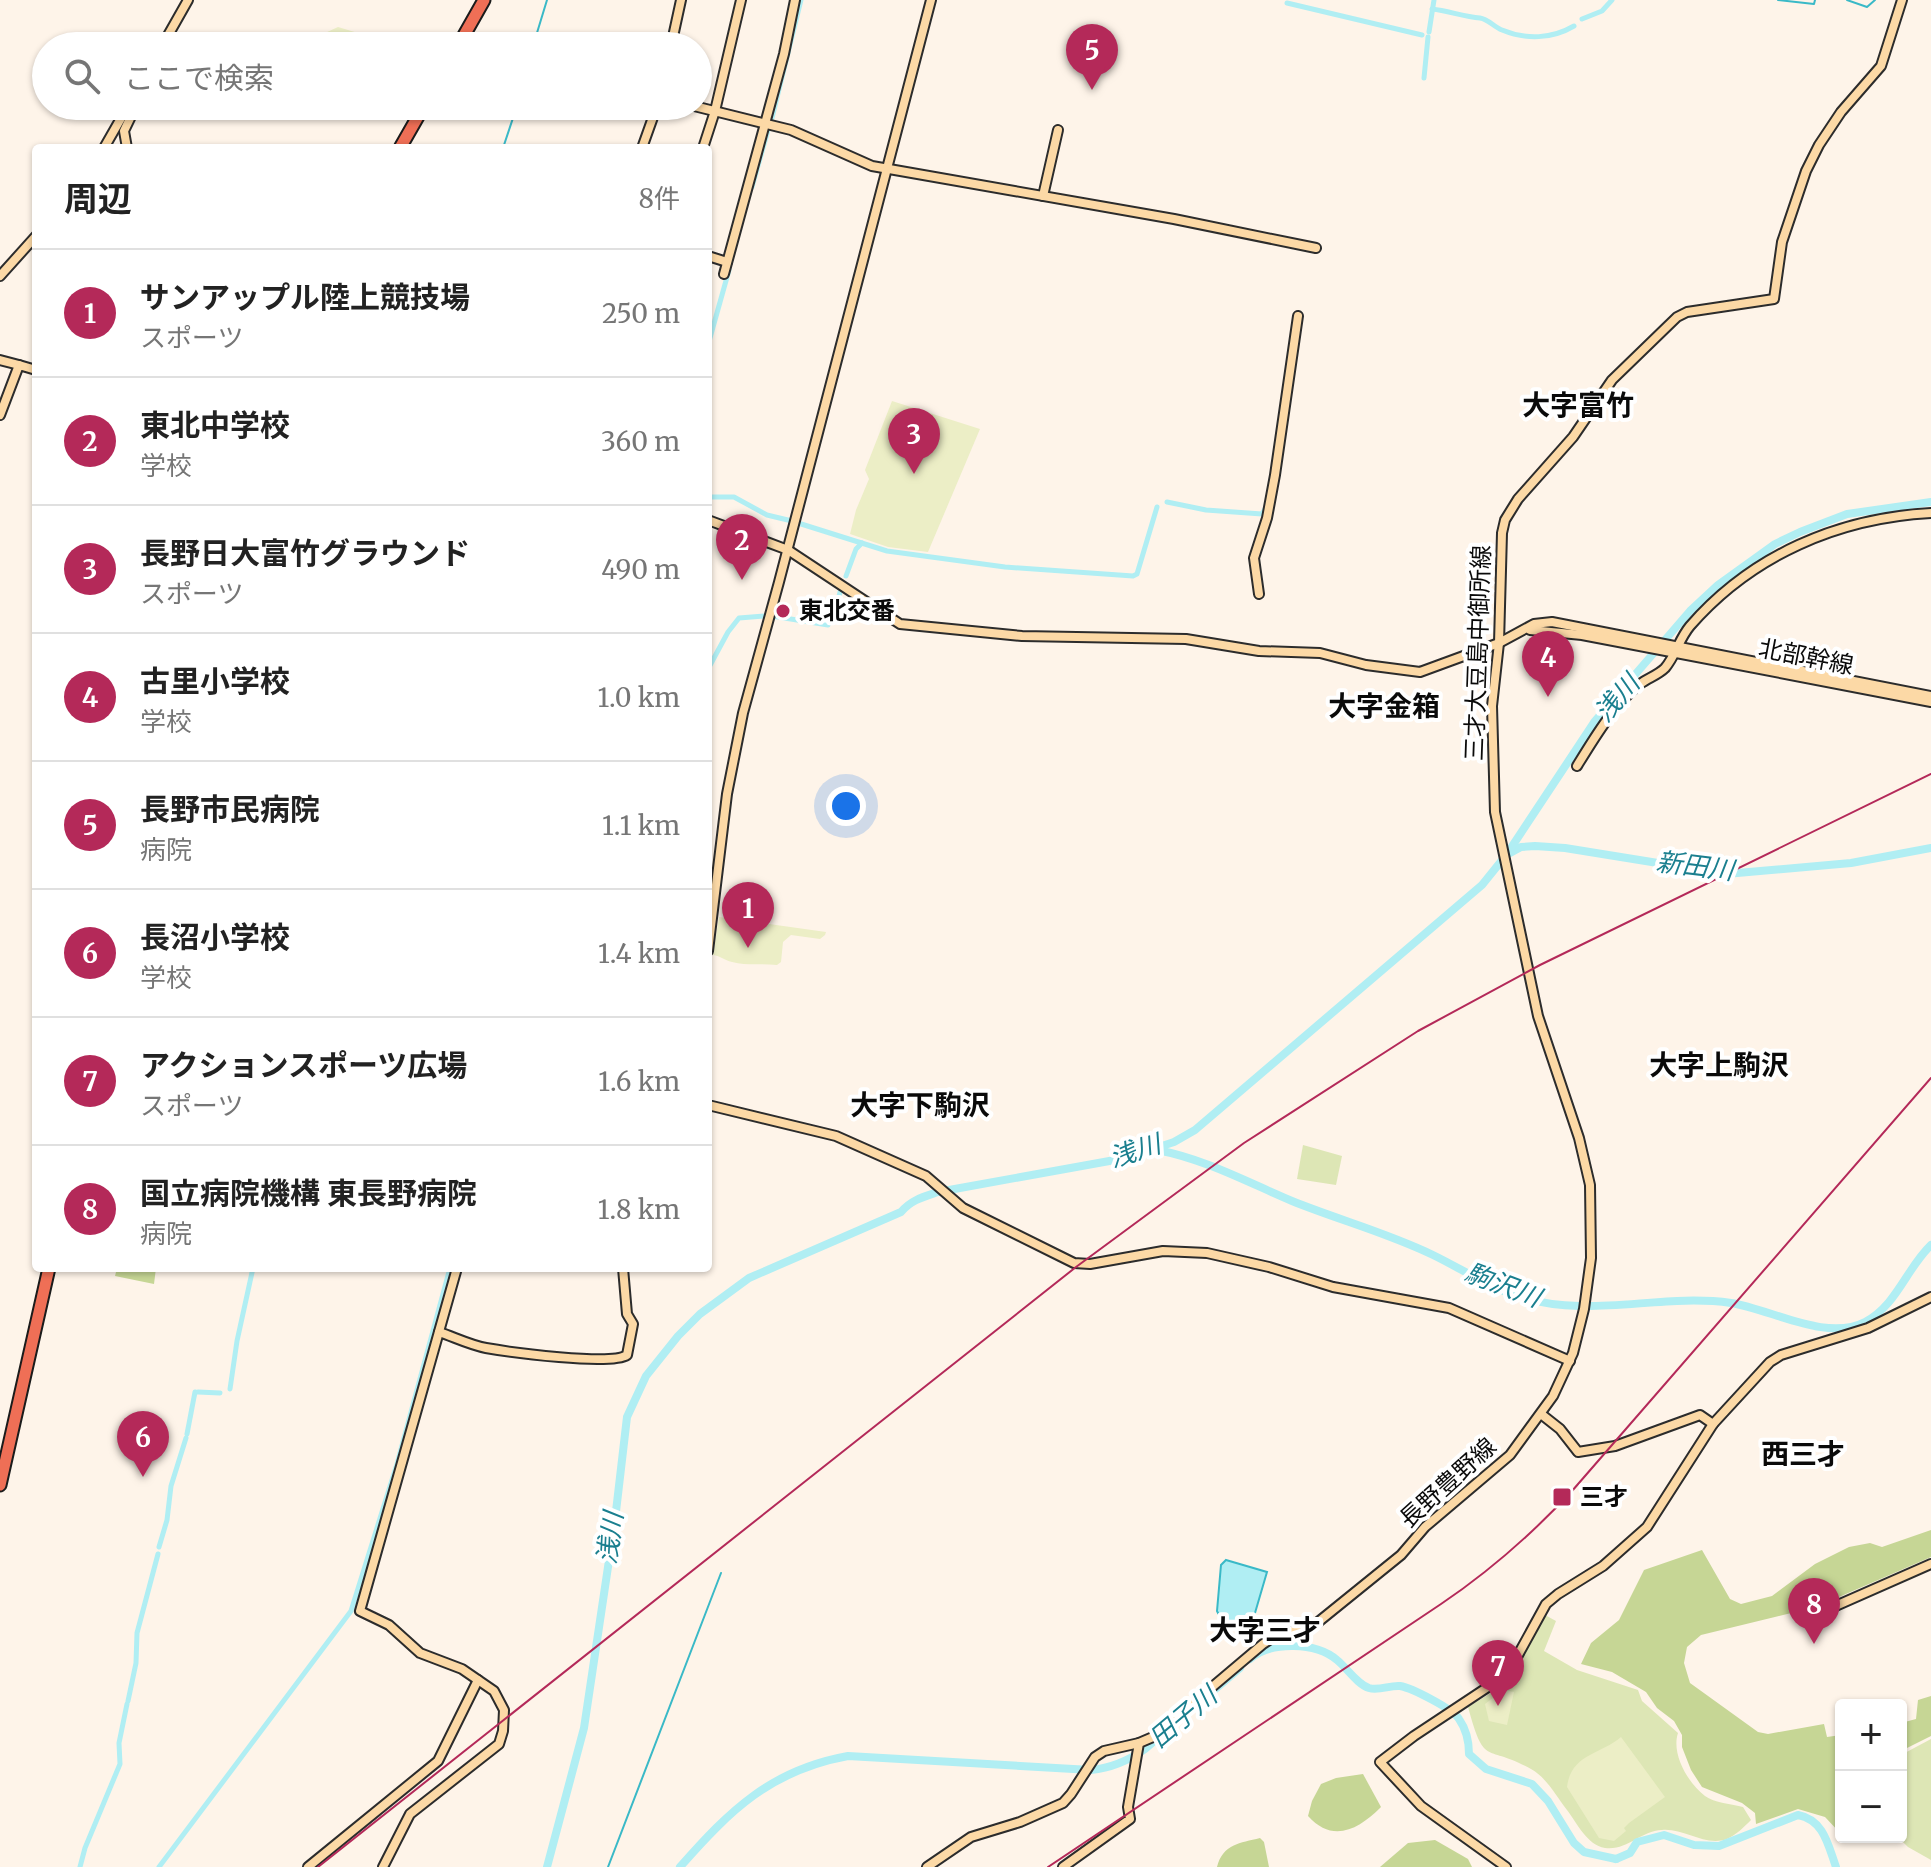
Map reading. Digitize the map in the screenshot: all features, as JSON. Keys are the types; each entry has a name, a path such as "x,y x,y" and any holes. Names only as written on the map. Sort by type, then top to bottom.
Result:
{"highway":[{"path":"466,32 484,0"},
{"path":"402,144 416,120"},
{"path":"0,1485 48,1272"}],"street":[{"path":"170,32 188,0"},
{"path":"674,32 681,0"},
{"path":"704,144 741,0"},
{"path":"724,274 795,0"},
{"path":"712,919 731,766 743,713 931,0"},
{"name":"三才大豆島中御所線","path":"1541,1414 1570,1361 1584,1307 1591,1258 1588,1168 1538,1016 1495,812 1492,725 1499,643 1502,533 1510,511 1573,437 1618,373 1677,317 1687,312 1774,299 1782,242 1806,171 1839,114 1881,66 1902,0"},
{"path":"712,110 791,130 854,160 887,169 1174,219 1316,248"},
{"path":"106,144 120,120"},
{"path":"126,144 124,131 129,120"},
{"path":"643,144 652,120"},
{"path":"1043,196 1058,130"},
{"path":"0,276 32,240"},
{"path":"712,257 727,262"},
{"path":"1259,594 1254,558 1267,518 1275,475 1298,316"},
{"path":"0,360 32,369"},
{"path":"0,415 19,365"},
{"path":"1577,766 1613,714 1638,685 1663,671 1672,649 1705,609 1755,568 1780,552 1837,528 1931,513"},
{"path":"712,522 788,550 900,624 1022,636 1186,639 1259,651 1320,653 1366,665 1420,672 1537,629 1672,649"},
{"name":"北部幹線","path":"1672,649 1931,696"},
{"name":"北部幹線","path":"1672,649 1931,702"},
{"path":"712,1106 825,1132 926,1176 974,1214 1082,1265 1163,1251 1207,1253 1269,1267 1333,1287 1449,1308 1570,1361"},
{"path":"383,1867 410,1814 499,1744 503,1731 504,1710 494,1691 462,1669 420,1653 389,1625 360,1611 456,1272"},
{"path":"439,1332 484,1347 592,1360 622,1359 627,1355 633,1324 627,1314 623,1272"},
{"path":"1506,1867 1421,1806 1380,1762 1500,1679 1518,1655 1546,1604 1610,1561 1647,1527 1713,1424 1770,1362 1781,1355 1868,1328 1931,1297"},
{"path":"1541,1414 1560,1429 1578,1452 1615,1446 1700,1415 1713,1424"},
{"name":"長野豊野線","path":"927,1867 971,1837 1020,1822 1063,1803 1088,1765 1104,1751 1137,1752 1263,1644 1280,1633 1312,1627 1401,1555 1425,1527 1510,1455 1541,1414"},
{"path":"1831,1608 1931,1564"},
{"path":"308,1867 438,1761 478,1680"},
{"path":"1063,1867 1130,1819 1127,1813 1137,1752"}],"green space":[{"path":"338,27 355,32 327,32"},
{"path":"892,401 980,429 928,552 888,547 850,534 869,479 865,470"},
{"path":"719,917 826,932 820,939 791,935 783,942 781,962 777,965 738,963 713,955"},
{"path":"1303,1145 1342,1156 1336,1185 1297,1179"},
{"path":"116,1272 156,1272 154,1284 115,1276"},
{"path":"1931,1530 1931,1557 1816,1607 1701,1635 1687,1647 1684,1663 1690,1683 1758,1732 1768,1734 1824,1724 1827,1737 1835,1736 1835,1828 1825,1817 1798,1809 1756,1824 1755,1813 1742,1803 1702,1787 1691,1770 1682,1747 1682,1735 1674,1721 1657,1708 1646,1692 1612,1672 1581,1664 1591,1643 1619,1620 1644,1570 1702,1550 1730,1599 1741,1604 1772,1596 1815,1564 1849,1547 1870,1543 1882,1547"},
{"path":"1545,1615 1556,1621 1544,1651 1577,1670 1638,1690 1642,1701 1678,1733 1679,1759 1693,1784 1709,1798 1743,1807 1751,1820 1746,1825 1719,1841 1662,1830 1620,1847 1605,1848 1588,1838 1542,1777 1516,1761 1483,1747 1468,1707 1491,1693 1517,1668"},
{"path":"1503,1690 1514,1692 1507,1725 1489,1721 1485,1704"},
{"path":"1931,1696 1931,1736 1907,1748 1907,1721 1916,1719 1918,1700"},
{"path":"1621,1737 1665,1797 1629,1823 1624,1828 1626,1831 1614,1841 1599,1838 1567,1787 1580,1761"},
{"path":"1931,1739 1931,1860 1904,1843 1907,1843 1907,1752"},
{"path":"1363,1774 1381,1807 1364,1822 1336,1831 1317,1825 1308,1816 1321,1784"},
{"path":"1260,1838 1264,1842 1269,1867 1217,1867 1228,1849"},
{"path":"1435,1840 1468,1859 1472,1867 1380,1867 1408,1843"}],"water":[{"path":"1226,1560 1267,1572 1250,1630 1223,1623 1217,1611 1221,1565"}],"waterway":[{"path":"537,32 547,0"},
{"path":"772,118 801,0"},
{"path":"1429,32 1434,0"},
{"path":"1582,19 1602,11 1612,0"},
{"path":"1778,0 1814,4 1815,0"},
{"path":"1847,0 1867,7 1875,0"},
{"path":"1287,3 1422,35"},
{"path":"1432,9 1483,19 1502,30 1530,37 1557,34 1574,26"},
{"path":"1424,78 1428,37"},
{"path":"504,144 512,120"},
{"path":"752,187 768,130"},
{"path":"712,331 729,270"},
{"path":"712,497 734,497 767,515 792,521"},
{"path":"1167,502 1206,510 1262,514 1265,509"},
{"name":"浅川","path":"547,1867 584,1728 627,1417 646,1376 700,1314 749,1278 901,1212 922,1197 1126,1158 1174,1142 1195,1130 1482,885 1507,854 1595,721 1690,611 1718,585 1775,544 1800,532 1847,514 1931,502"},
{"path":"798,523 887,551 1005,567 1133,576 1137,574 1157,507"},
{"path":"846,576 856,549 862,543"},
{"path":"833,621 841,588"},
{"path":"712,662 739,618 765,616"},
{"path":"772,616 828,625"},
{"name":"新田川","path":"1510,853 1521,847 1565,848 1726,874 1851,863 1931,848"},
{"name":"駒沢川","path":"1157,1150 1209,1165 1292,1201 1416,1247 1509,1293 1546,1303 1573,1306 1678,1301 1731,1303 1816,1326 1850,1327 1865,1322 1885,1306 1931,1245"},
{"path":"230,1389 252,1272"},
{"path":"159,1867 351,1611 397,1464 449,1272"},
{"path":"187,1434 195,1392"},
{"path":"198,1392 220,1393"},
{"path":"159,1547 167,1520 171,1486 186,1438"},
{"path":"128,1701 136,1663 137,1633 158,1554"},
{"path":"608,1867 721,1573"},
{"name":"田子川","path":"1250,1659 1270,1649 1306,1647 1328,1654 1369,1688 1400,1686 1432,1700 1459,1719 1467,1735 1469,1754 1486,1769 1532,1784 1548,1801 1574,1843 1584,1852 1616,1859"},
{"name":"田子川","path":"680,1867 754,1795 796,1771 821,1762 848,1756 1091,1770 1106,1768 1145,1749 1240,1668"},
{"path":"80,1867 120,1764 119,1743 127,1704"},
{"path":"1616,1859 1630,1853 1637,1842 1664,1835 1694,1845 1719,1846 1798,1815 1814,1822 1819,1828 1836,1867"}],"railway":[{"path":"318,1867 1076,1267 1244,1143 1418,1031 1540,965 1931,774"},
{"path":"1048,1867 1441,1604 1526,1537 1572,1491 1931,1078"}],"place":[{"name":"長野市民病院","path":"1092,90"},
{"name":"長野日大富竹グラウンド","path":"914,474"},
{"name":"東北中学校","path":"742,580"},
{"name":"東北交番","path":"783,611"},
{"name":"古里小学校","path":"1548,697"},
{"name":"サンアップル陸上競技場","path":"748,948"},
{"name":"長沼小学校","path":"143,1477"},
{"name":"三才","path":"1562,1497"},
{"name":"国立病院機構 東長野病院","path":"1814,1644"},
{"name":"アクションスポーツ広場","path":"1498,1706"}],"district":[{"name":"大字富竹","path":"1578,405"},
{"name":"大字金箱","path":"1384,706"},
{"name":"大字上駒沢","path":"1719,1065"},
{"name":"大字下駒沢","path":"920,1105"},
{"name":"西三才","path":"1803,1454"},
{"name":"大字三才","path":"1265,1630"}]}
